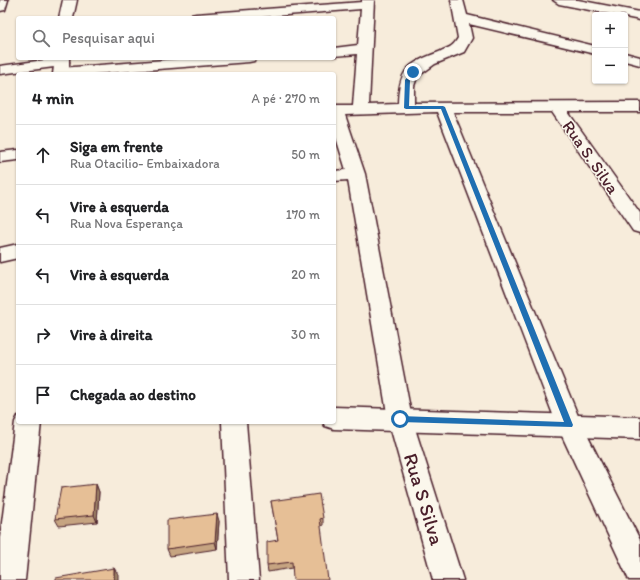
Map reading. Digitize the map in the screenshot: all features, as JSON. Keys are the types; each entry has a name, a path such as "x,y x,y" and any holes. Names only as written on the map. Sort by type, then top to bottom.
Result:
{"street":[{"path":"0,7 2,0"},
{"path":"66,16 70,0"},
{"path":"406,108 408,80 413,72 442,55 459,49 465,38 457,0"},
{"path":"559,0 622,12 627,0"},
{"path":"218,16 368,2 361,109"},
{"path":"628,13 640,16"},
{"path":"461,18 592,49"},
{"path":"336,52 365,49"},
{"path":"628,58 640,61"},
{"path":"0,70 202,60"},
{"name":"Rua S. Silva","path":"556,106 640,227"},
{"path":"443,107 569,425 640,571"},
{"path":"336,111 443,107 640,107"},
{"name":"Rua S Silva","path":"336,114 356,174 400,419 448,580"},
{"path":"0,156 16,155"},
{"path":"336,176 356,174"},
{"path":"0,255 16,251"},
{"path":"336,418 640,428"},
{"path":"10,580 28,424"},
{"path":"234,424 244,580"}],"building":[{"path":"96,484 94,515 55,519 61,488"},
{"path":"319,494 323,518 320,519 328,580 293,580 292,562 267,565 267,542 278,540 271,501"},
{"path":"217,514 215,542 167,549 167,520"},
{"path":"114,568 114,580 56,580 56,578"}],"route":[{"path":"400,419 569,425 443,107 406,108 408,80 413,72"}]}
